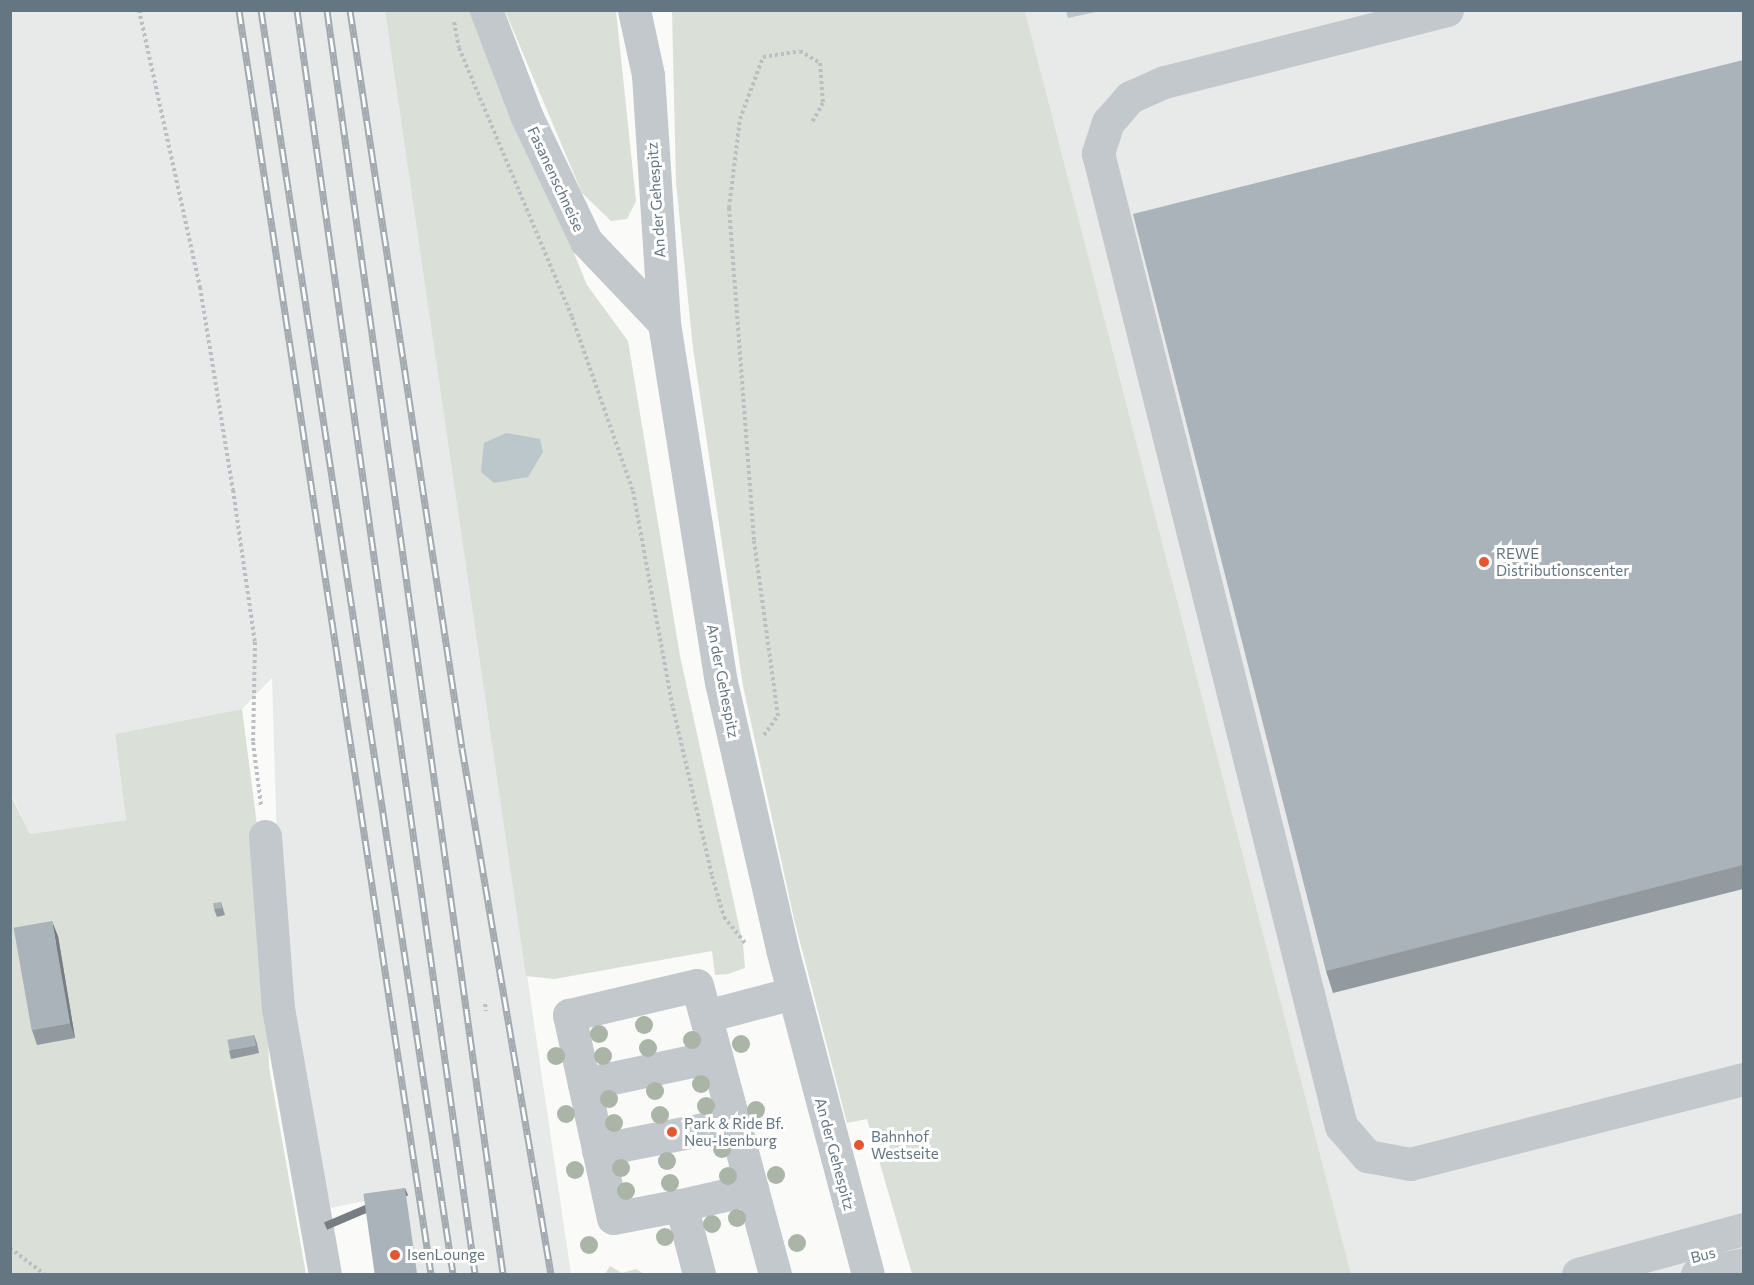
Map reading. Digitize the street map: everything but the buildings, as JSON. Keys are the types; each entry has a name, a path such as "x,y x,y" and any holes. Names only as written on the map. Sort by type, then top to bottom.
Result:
{"street":[{"name":"Fasanenschneise","path":"486,10 526,115 585,241 664,323"},
{"name":"An der Gehespitz","path":"634,10 648,75 664,323 721,682 782,949 868,1275"},
{"name":"An der Gehespitz","path":"648,75 656,10"},
{"path":"1447,10 1164,82 1130,97 1108,122 1098,153 1341,1126 1367,1156 1410,1164 1743,1079"},
{"path":"265,836 278,1008 325,1275"},
{"path":"752,1190 613,1218 569,1016 697,985 775,1275"},
{"path":"584,1084 796,1002"},
{"path":"598,1150 734,1123"},
{"path":"681,1205 699,1275"},
{"path":"1578,1275 1743,1229"},
{"name":"Bus","path":"1629,1275 1743,1245"},
{"path":"1696,1275 1743,1264"}],"path":[{"path":"139,10 200,287 233,490 255,642 253,742 265,836"},
{"path":"452,10 459,48 572,317 633,491 673,708 724,917 755,956 782,949"},
{"path":"761,736 776,726 778,716 754,540 729,208 740,119 763,57 800,51 820,63 823,103 811,124"},
{"path":"485,1004 486,1011"},
{"path":"10,1248 44,1275"}],"shaded area":[{"path":"1066,10 1100,10 1100,11 1068,18"},
{"path":"11,11 385,11 571,1274 411,1274 398,1194 331,1208 304,1100 277,845 272,678 242,709 115,734 126,820 30,834 11,794"},
{"path":"385,11 475,11 587,285 628,341 680,656 743,944 745,968 728,974 715,975 712,951 554,979 526,976"},
{"path":"505,11 616,11 636,201 627,219 611,221 582,193"},
{"path":"672,11 1025,11 1351,1274 912,1274 867,1119 847,1123 794,919 743,686 693,348 676,183"},
{"path":"1025,11 1743,11 1743,1274 1351,1274"},
{"path":"506,433 540,439 543,452 528,477 494,483 481,472 484,443"},
{"path":"242,709 264,879 269,1067 306,1274 11,1274 10,794 30,834 126,820 115,734"},
{"path":"610,1266 622,1273 636,1269 644,1274 605,1274"}],"railway":[{"path":"239,10 431,1274"},
{"path":"261,10 453,1274"},
{"path":"297,10 475,1274"},
{"path":"327,10 503,1274"},
{"path":"350,10 462,748 551,1274"}],"place":[{"name":"REWE Distributionscenter","path":"1484,562"},
{"name":"Park & Ride Bf. Neu-Isenburg","path":"672,1132"},
{"name":"Bahnhof Westseite","path":"859,1145"},
{"name":"IsenLounge","path":"395,1255"}]}
